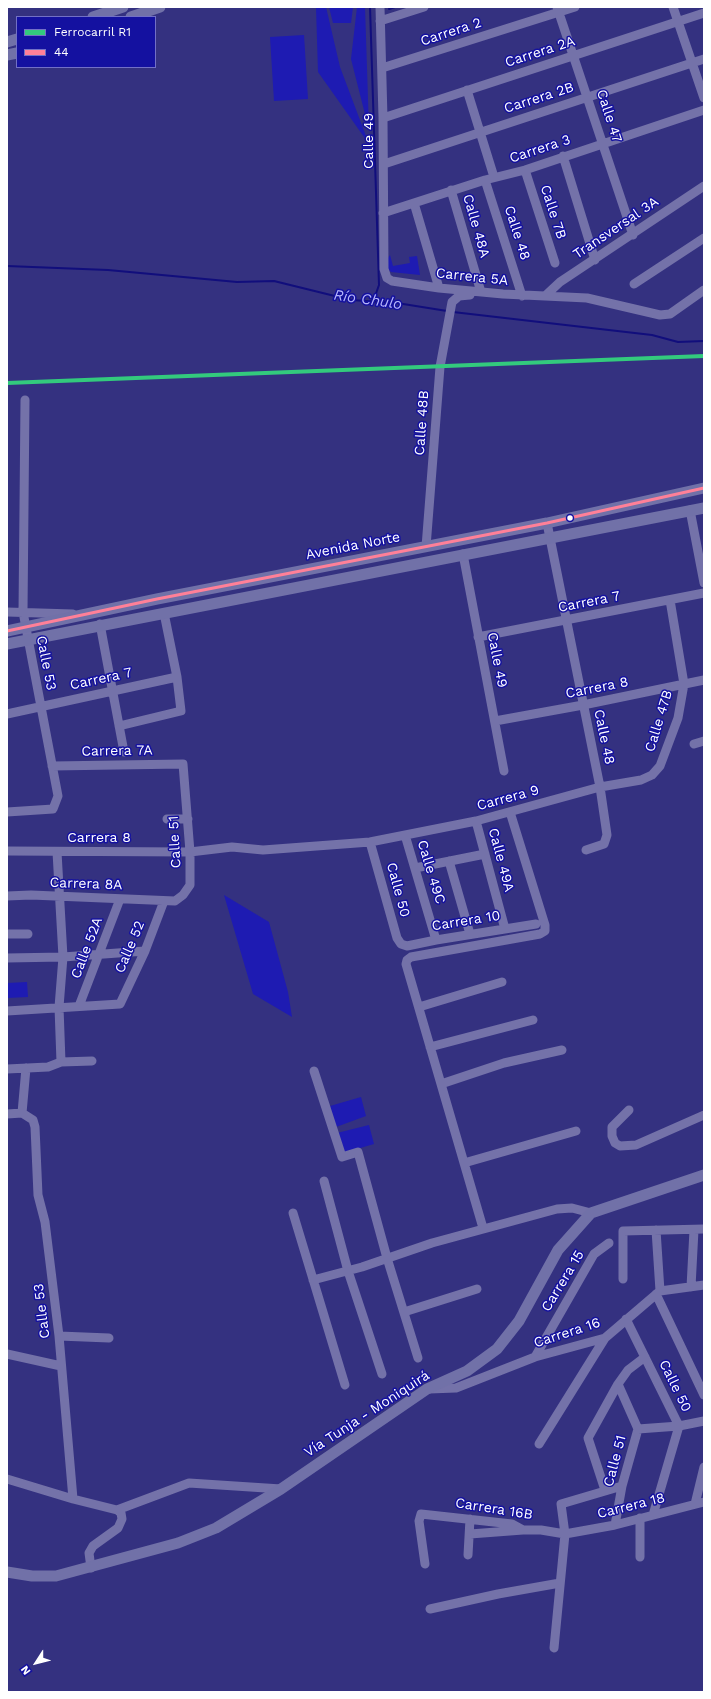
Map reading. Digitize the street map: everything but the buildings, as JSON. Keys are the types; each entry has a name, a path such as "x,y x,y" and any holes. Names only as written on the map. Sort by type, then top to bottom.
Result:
{"main road":[{"path":"95,16 124,7"},
{"path":"134,16 160,7"},
{"name":"Avenida Norte","path":"7,631 547,523 704,488"},
{"name":"Avenida Norte","path":"7,644 100,624 164,613 704,508"},
{"name":"Vía Tunja - Moniquirá","path":"7,1572 32,1576 56,1576 178,1543 216,1528 281,1489 427,1389 467,1371 497,1349 519,1322 558,1250 591,1213 704,1175"}],"street":[{"name":"Calle 49","path":"380,7 384,118 384,274"},
{"path":"380,21 424,7"},
{"name":"Carrera 2","path":"382,68 558,10 575,7"},
{"path":"673,7 704,98"},
{"name":"Calle 47","path":"558,10 575,56 633,235"},
{"name":"Carrera 2A","path":"384,118 575,56 704,12"},
{"name":"Carrera 2B","path":"384,164 693,64 704,59"},
{"name":"Calle 48","path":"467,90 480,133 489,179 522,296"},
{"name":"Carrera 3","path":"383,213 452,190 525,170 562,156 704,110"},
{"path":"562,156 595,260"},
{"name":"Calle 7B","path":"525,170 554,263"},
{"name":"Transversal 3A","path":"545,296 560,282 633,235 704,186"},
{"name":"Calle 48A","path":"452,190 481,292"},
{"path":"414,202 439,288"},
{"path":"634,284 704,238"},
{"name":"Carrera 5A","path":"384,274 393,281 439,288 522,296 587,298 660,315 670,314 704,290"},
{"path":"393,281 398,284 442,293 452,302 459,296 464,295 503,294"},
{"name":"Calle 48B","path":"426,547 440,367 452,302"},
{"name":"Calle 53","path":"7,812 53,809 58,796 23,612 25,400"},
{"path":"690,510 704,583"},
{"name":"Calle 48","path":"547,523 600,787 607,840 604,844 586,850"},
{"name":"Calle 49","path":"463,554 504,771"},
{"name":"Carrera 7","path":"478,637 567,621 704,593"},
{"name":"Calle 47B","path":"652,775 657,770 665,755 680,710 684,684 670,600"},
{"path":"7,612 88,615"},
{"path":"164,613 177,677"},
{"path":"100,624 124,752"},
{"name":"Carrera 7","path":"7,714 177,677"},
{"name":"Carrera 7A","path":"119,726 181,711 177,677"},
{"name":"Carrera 8","path":"495,721 583,706 704,680"},
{"path":"694,744 704,741"},
{"name":"Carrera 7A","path":"52,766 183,764"},
{"name":"Calle 51","path":"164,901 175,900 184,895 190,886 190,852 183,764"},
{"name":"Carrera 9","path":"370,842 476,821 600,787 641,780 652,775"},
{"path":"483,1228 406,964 407,960 411,957 540,934 545,931 545,925 510,812"},
{"path":"167,818 188,818"},
{"name":"Calle 49A","path":"476,821 505,929"},
{"name":"Calle 49C","path":"405,835 436,940"},
{"name":"Carrera 8","path":"7,851 190,852 232,847 263,850 300,849 370,842"},
{"name":"Calle 50","path":"370,842 397,938 401,944"},
{"path":"57,852 63,957 59,1007 61,1062"},
{"path":"415,868 485,854"},
{"path":"449,861 470,934"},
{"name":"Carrera 8A","path":"7,896 164,901"},
{"name":"Calle 52A","path":"79,1006 100,955 120,899"},
{"name":"Calle 52","path":"79,1006 120,1004 145,951 164,901"},
{"name":"Carrera 10","path":"401,944 407,946 470,934 536,924"},
{"path":"7,934 28,934"},
{"path":"7,958 63,957 145,951"},
{"path":"419,1007 502,982"},
{"path":"7,1011 79,1006"},
{"path":"430,1047 533,1020"},
{"path":"441,1084 504,1063 562,1050"},
{"path":"7,1069 53,1066 61,1062 92,1061"},
{"path":"7,1114 22,1113 26,1068"},
{"path":"314,1071 342,1157 358,1152 387,1258 418,1358"},
{"path":"629,1110 612,1127 612,1136 615,1142 620,1146 636,1145 704,1115"},
{"name":"Calle 53","path":"22,1113 33,1120 36,1132 38,1195 45,1222 59,1336 72,1499"},
{"path":"464,1163 576,1131"},
{"path":"324,1181 348,1271 382,1374"},
{"path":"313,1280 348,1271 483,1228 565,1208 591,1213"},
{"path":"293,1213 344,1385"},
{"path":"623,1279 623,1231 704,1229"},
{"path":"656,1230 658,1293 704,1395"},
{"path":"691,1287 694,1230"},
{"name":"Carrera 15","path":"535,1357 594,1254 608,1243"},
{"path":"658,1293 704,1285"},
{"path":"404,1312 477,1289"},
{"name":"Carrera 16","path":"427,1389 456,1388 535,1357 605,1338 658,1293"},
{"name":"Calle 50","path":"626,1319 679,1426 653,1515"},
{"path":"59,1336 108,1338"},
{"path":"539,1444 605,1338"},
{"path":"7,1354 61,1366"},
{"path":"605,1490 588,1438 618,1384 628,1370 645,1357"},
{"name":"Calle 51","path":"615,1525 622,1486 638,1429 618,1384"},
{"path":"638,1429 679,1426 704,1421"},
{"path":"700,1503 704,1467"},
{"path":"7,1479 72,1499 117,1510 121,1513 122,1520 118,1528 93,1546 89,1553 90,1568"},
{"path":"117,1510 189,1483 281,1489"},
{"path":"554,1648 564,1534 561,1504 622,1486"},
{"name":"Carrera 18","path":"564,1534 615,1525 700,1503"},
{"name":"Carrera 16B","path":"425,1564 420,1516 423,1514 512,1524 523,1530 541,1530 564,1534"},
{"path":"640,1518 640,1557"},
{"path":"468,1555 470,1519"},
{"path":"470,1534 523,1530"},
{"path":"430,1609 498,1594 560,1583"}],"shaded area":[{"path":"316,7 326,7 340,67 369,144 318,72"},
{"path":"329,7 353,7 351,23 333,23"},
{"path":"357,7 365,7 369,130 351,59"},
{"path":"304,35 308,99 274,101 270,37"},
{"path":"390,255 393,266 410,263 409,257 417,256 420,275 391,272 388,269 388,258"},
{"path":"224,895 269,922 288,992 292,1017 253,994"},
{"path":"27,982 28,997 7,998 7,983"},
{"path":"361,1097 366,1116 336,1127 330,1106"},
{"path":"369,1125 374,1144 343,1153 337,1133"}],"waterway":[{"path":"370,7 379,285 373,302"},
{"path":"389,9 395,7"},
{"name":"Río Chulo","path":"7,266 108,270 237,282 274,281 351,300 397,303 447,311"},
{"name":"Río Chulo","path":"453,312 652,335 678,342 704,341"}],"rail line":[{"name":"R1","path":"7,383 704,356"}],"transit line":[{"name":"44","path":"7,631 157,599 547,523 704,488"}]}
